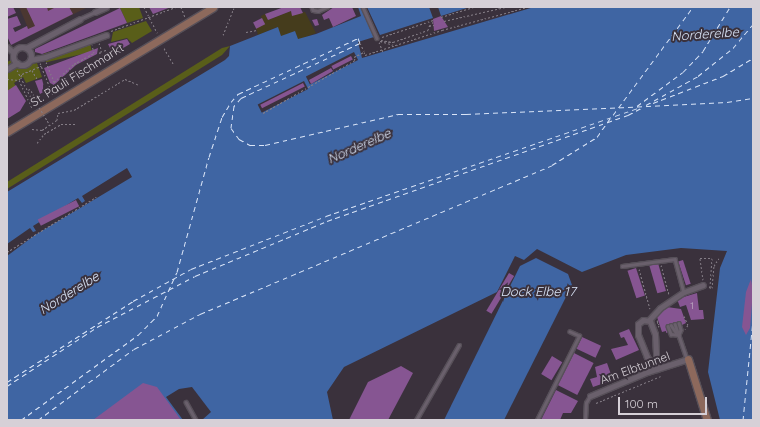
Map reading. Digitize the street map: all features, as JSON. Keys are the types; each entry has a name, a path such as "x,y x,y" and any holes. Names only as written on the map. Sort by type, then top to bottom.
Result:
{"main road":[{"name":"St. Pauli Fischmarkt","path":"7,132 159,38 213,7"},
{"path":"688,359 707,420"}],"street":[{"path":"96,12 106,7"},
{"path":"14,53 18,48 26,48 80,20"},
{"path":"7,69 16,65 24,65 30,60 106,35"},
{"path":"7,47 14,53 16,65"},
{"path":"26,48 30,52 30,60"},
{"path":"657,369 647,357 636,329 639,322 651,318 684,292 703,285"},
{"path":"651,318 656,337 657,369"},
{"name":"Am Elbtunnel","path":"590,396 657,369 688,359"}],"lane":[{"path":"312,7 313,10 318,11 328,7"},
{"path":"364,7 378,39"},
{"path":"80,20 96,12"},
{"path":"622,266 675,259 684,292"},
{"path":"679,323 681,330 679,335"},
{"path":"679,335 671,334 672,325 679,335 688,359"},
{"path":"537,420 579,336 570,332"},
{"path":"416,420 460,345"},
{"path":"585,420 586,403 590,396"},
{"path":"186,402 196,420"}],"path":[{"path":"144,7 155,29"},
{"path":"106,35 176,7"},
{"path":"181,7 183,13"},
{"path":"441,17 459,14 474,7"},
{"path":"444,21 505,7"},
{"path":"360,43 365,55 462,25 527,7"},
{"path":"223,35 234,8"},
{"path":"381,40 393,42 428,30 429,23 433,21 382,37"},
{"path":"461,21 462,25"},
{"path":"428,26 434,25"},
{"path":"246,32 257,30"},
{"path":"378,39 395,45"},
{"path":"49,68 54,82 74,64 94,53 90,41"},
{"path":"380,43 383,52"},
{"path":"100,47 101,50 98,54 105,56 112,67"},
{"path":"164,48 174,65"},
{"path":"101,50 106,50 105,56"},
{"path":"263,112 355,60 356,56 364,52"},
{"path":"16,65 28,90 52,128"},
{"path":"22,79 22,74 42,66 56,102"},
{"path":"32,69 37,79"},
{"path":"7,79 22,79"},
{"path":"32,129 42,130 57,120 58,113 74,110 125,79 139,85"},
{"path":"19,80 27,100 35,114"},
{"path":"28,90 30,89 33,97"},
{"path":"38,143 44,134 60,124 76,124"},
{"path":"7,252 32,235 96,197"},
{"path":"700,258 712,258 710,287 703,285 700,258"},
{"path":"710,287 714,266 719,258"},
{"path":"659,260 671,301"},
{"path":"639,269 651,318"},
{"path":"596,403 662,376"}],"shaded area":[{"path":"19,7 88,7 31,35"}],"green space":[{"path":"139,7 143,18 127,23 120,8"},
{"path":"146,21 152,31 132,43 127,38 111,42 113,32"},
{"path":"90,43 92,52 46,62 44,54"},
{"path":"230,46 222,55 7,189 7,182 222,48"},
{"path":"11,60 22,67 37,63 42,77 26,83 23,77 14,83 25,101 19,110 7,119 7,62"}],"sand":[{"path":"291,11 292,15 305,12 316,33 298,40 281,36 277,27 258,35 256,28 264,24 261,16 265,14 268,20"}],"water":[{"name":"Norderelbe","path":"358,7 753,7 753,420 720,420 708,372 720,268 727,251 681,248 626,255 582,272 537,249 524,260 515,256 497,292 344,367 327,392 333,420 7,420 7,192 225,60 229,56 230,46 278,27 281,36 295,31 298,39 316,34 361,16"},
{"name":"Dock Elbe 17","path":"536,258 568,274 572,285 504,420 444,420 520,266"}],"pier":[{"path":"361,7 367,7 380,35 433,18 429,7 438,7 441,16 470,7 534,7 362,58 358,42 374,37"},
{"path":"354,52 358,60 310,85 306,77"},
{"path":"304,81 308,89 262,113 258,105"},
{"path":"127,168 132,177 35,235 7,256 7,244 30,228 33,232 36,231 33,226 78,198 82,203 85,201 82,196"},
{"path":"192,387 211,412 202,420 183,420 166,397 179,389"}],"building":[{"path":"7,7 13,7 16,13 7,17"},
{"path":"26,7 47,7 48,11 56,7 69,7 73,14 11,45 7,36 7,19 17,16 21,25 13,28 15,32 27,26 28,29 35,26"},
{"path":"149,7 171,7 153,14"},
{"path":"284,7 300,7 303,13 292,16 291,11 268,20 265,14"},
{"path":"334,7 352,7 356,16 333,27 329,18 324,20 322,15"},
{"path":"120,8 127,23 42,54 35,52 35,49"},
{"path":"441,16 448,27 434,31 433,19"},
{"path":"262,18 265,24 256,29 253,23"},
{"path":"317,19 319,25 315,26 312,20"},
{"path":"127,39 130,44 113,54 108,44"},
{"path":"98,48 97,54 76,65 54,85 50,83 44,68"},
{"path":"351,56 353,60 333,70 331,66"},
{"path":"331,68 333,71 311,84 309,80"},
{"path":"42,79 45,91 40,94 35,81"},
{"path":"303,83 305,87 262,108 260,105"},
{"path":"16,85 26,101 20,111 7,119 7,91"},
{"path":"76,200 79,206 41,226 38,220"},
{"path":"683,260 691,284 686,285 678,262"},
{"path":"658,263 666,291 657,293 649,265"},
{"path":"636,268 645,296 636,298 627,271"},
{"path":"509,273 514,276 491,314 486,311"},
{"path":"751,279 753,291 750,328 746,335 742,327 746,292"},
{"path":"697,293 699,310 703,310 704,319 691,320 686,305 680,307 677,299"},
{"path":"667,307 681,309 686,323 666,333 666,331 662,332 657,317"},
{"path":"629,329 639,350 616,360 611,349 628,345 624,337 621,338 619,333"},
{"path":"582,337 601,346 596,358 577,349"},
{"path":"574,353 594,363 577,395 558,385"},
{"path":"552,356 562,362 551,380 541,374"},
{"path":"607,363 613,380 593,387 590,379 597,377 595,367"},
{"path":"401,366 413,373 388,420 349,420 368,382"},
{"path":"143,383 157,387 181,420 93,420"},
{"path":"556,390 578,401 571,413 563,413 560,420 541,420"}],"ferry route":[{"path":"613,115 693,7"},
{"path":"637,106 683,72 703,51 730,7"},
{"path":"646,105 698,76 733,48 753,24"},
{"path":"21,420 138,335 157,316 177,272 209,157 222,117 238,94 358,38 360,43 241,98 234,106 231,128 239,139 250,145 265,145 398,114 466,114 628,107 727,102 753,98"},
{"path":"653,103 723,76 753,58"},
{"path":"7,382 133,301 191,269 326,216 640,107"},
{"path":"7,386 97,327 195,276 327,221 628,115 643,107"},
{"path":"38,420 134,349 200,314 552,165 597,137 611,117"},
{"path":"743,420 753,319"}]}
